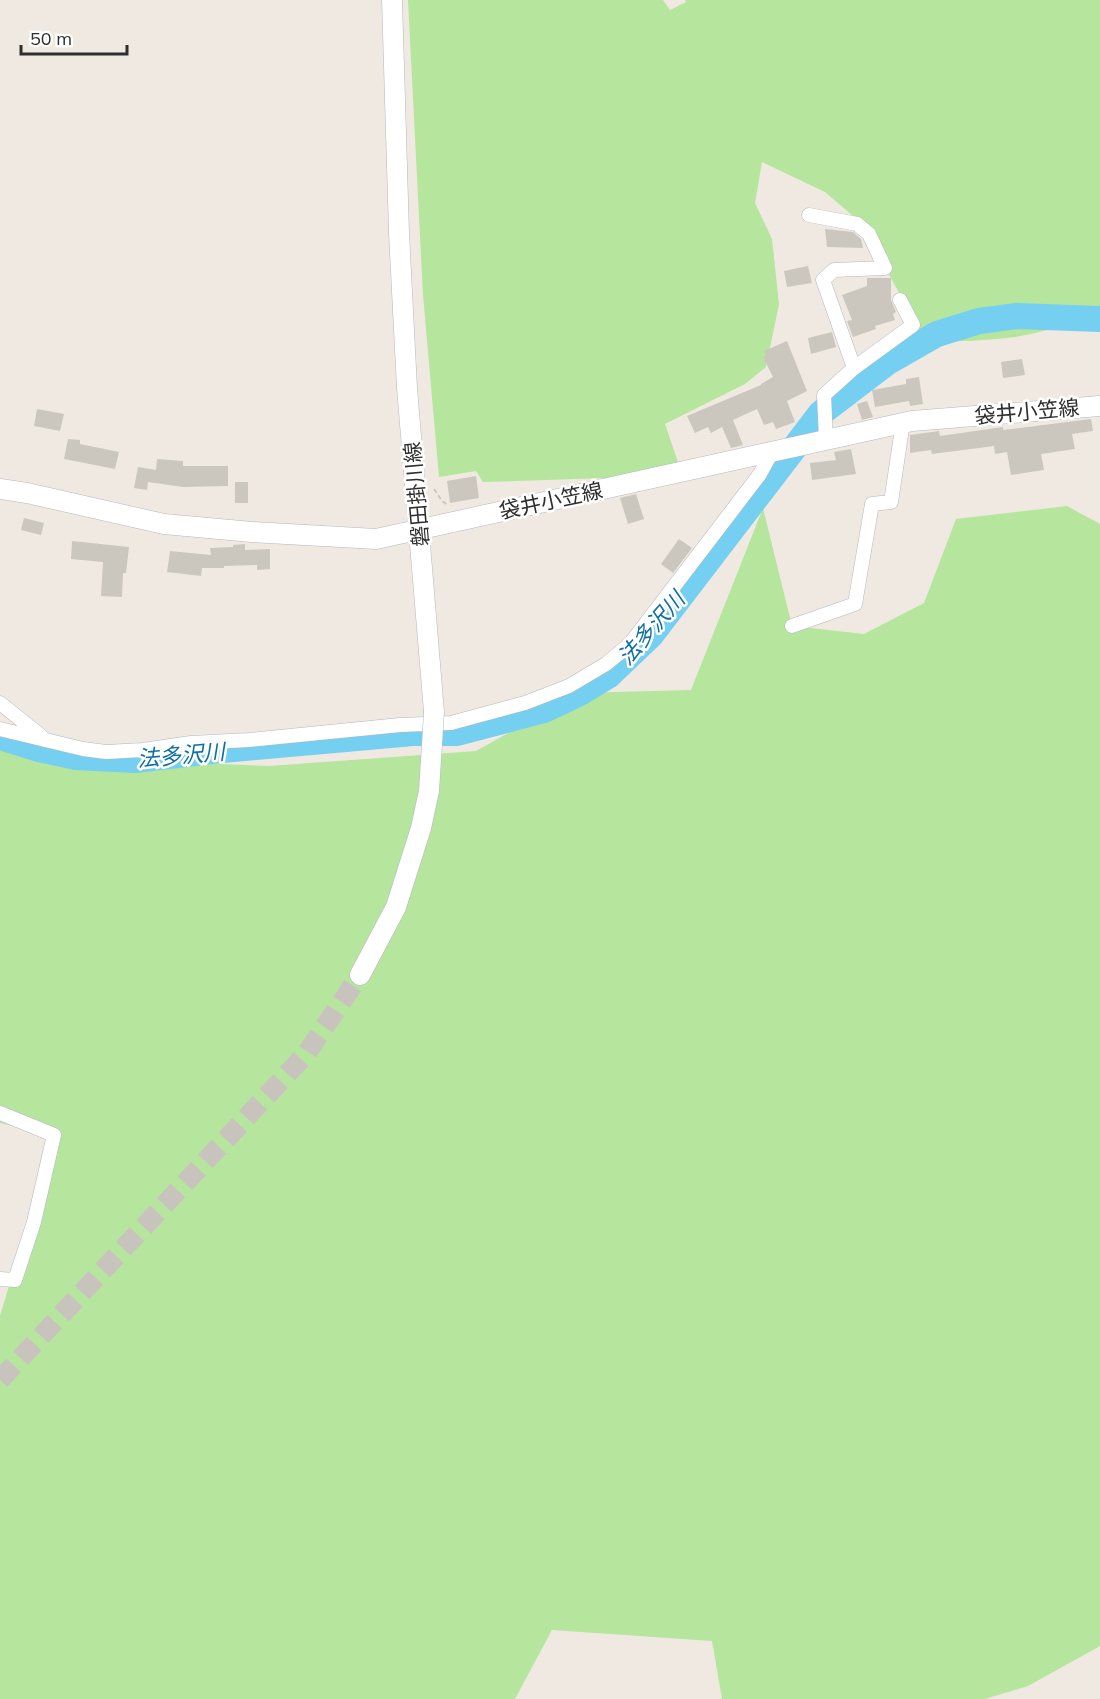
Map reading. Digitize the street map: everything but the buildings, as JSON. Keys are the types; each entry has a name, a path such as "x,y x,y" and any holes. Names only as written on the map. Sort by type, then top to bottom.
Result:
{"main road":[{"name":"磐田掛川線","path":"360,975 396,907 421,828 429,791 434,712 407,388 392,0"},
{"name":"袋井小笠線","path":"0,489 164,524 376,539 903,423 1100,406"}],"street":[{"path":"809,214 857,224 869,234 885,268 834,270 823,280 854,368"},
{"path":"826,439 825,394 854,368 913,325 900,300"},
{"path":"792,626 855,604 872,504 891,502 903,423"},
{"path":"0,729 105,752 400,725 451,723 525,703 569,686 606,664 630,644 760,474 772,452"},
{"path":"0,703 44,738"},
{"path":"0,1113 54,1135 34,1222 15,1280 0,1279"}],"path":[{"path":"433,489 442,501 451,507"}],"green space":[{"path":"408,0 663,0 670,10 686,2 685,0 1100,0 1100,314 1015,337 931,342 920,330 859,221 825,192 762,162 755,203 772,239 779,304 766,367 745,384 665,424 679,465 607,478 483,482 476,471 439,477 423,295"},
{"path":"1067,506 1100,524 1100,1646 1028,1686 985,1699 722,1699 712,1641 552,1630 515,1699 0,1699 0,1316 54,1135 0,1123 0,729 121,760 269,766 476,751 580,693 691,690 763,508 792,626 864,634 924,603 956,519"}],"waterway":[{"name":"法多沢川","path":"0,737 76,757 135,760 413,733 457,733 544,710 580,693 608,676 651,635 821,413 888,362 937,334 979,321 1017,316 1100,319"}],"tunnel":[{"path":"0,1380 306,1054 360,975"}]}
